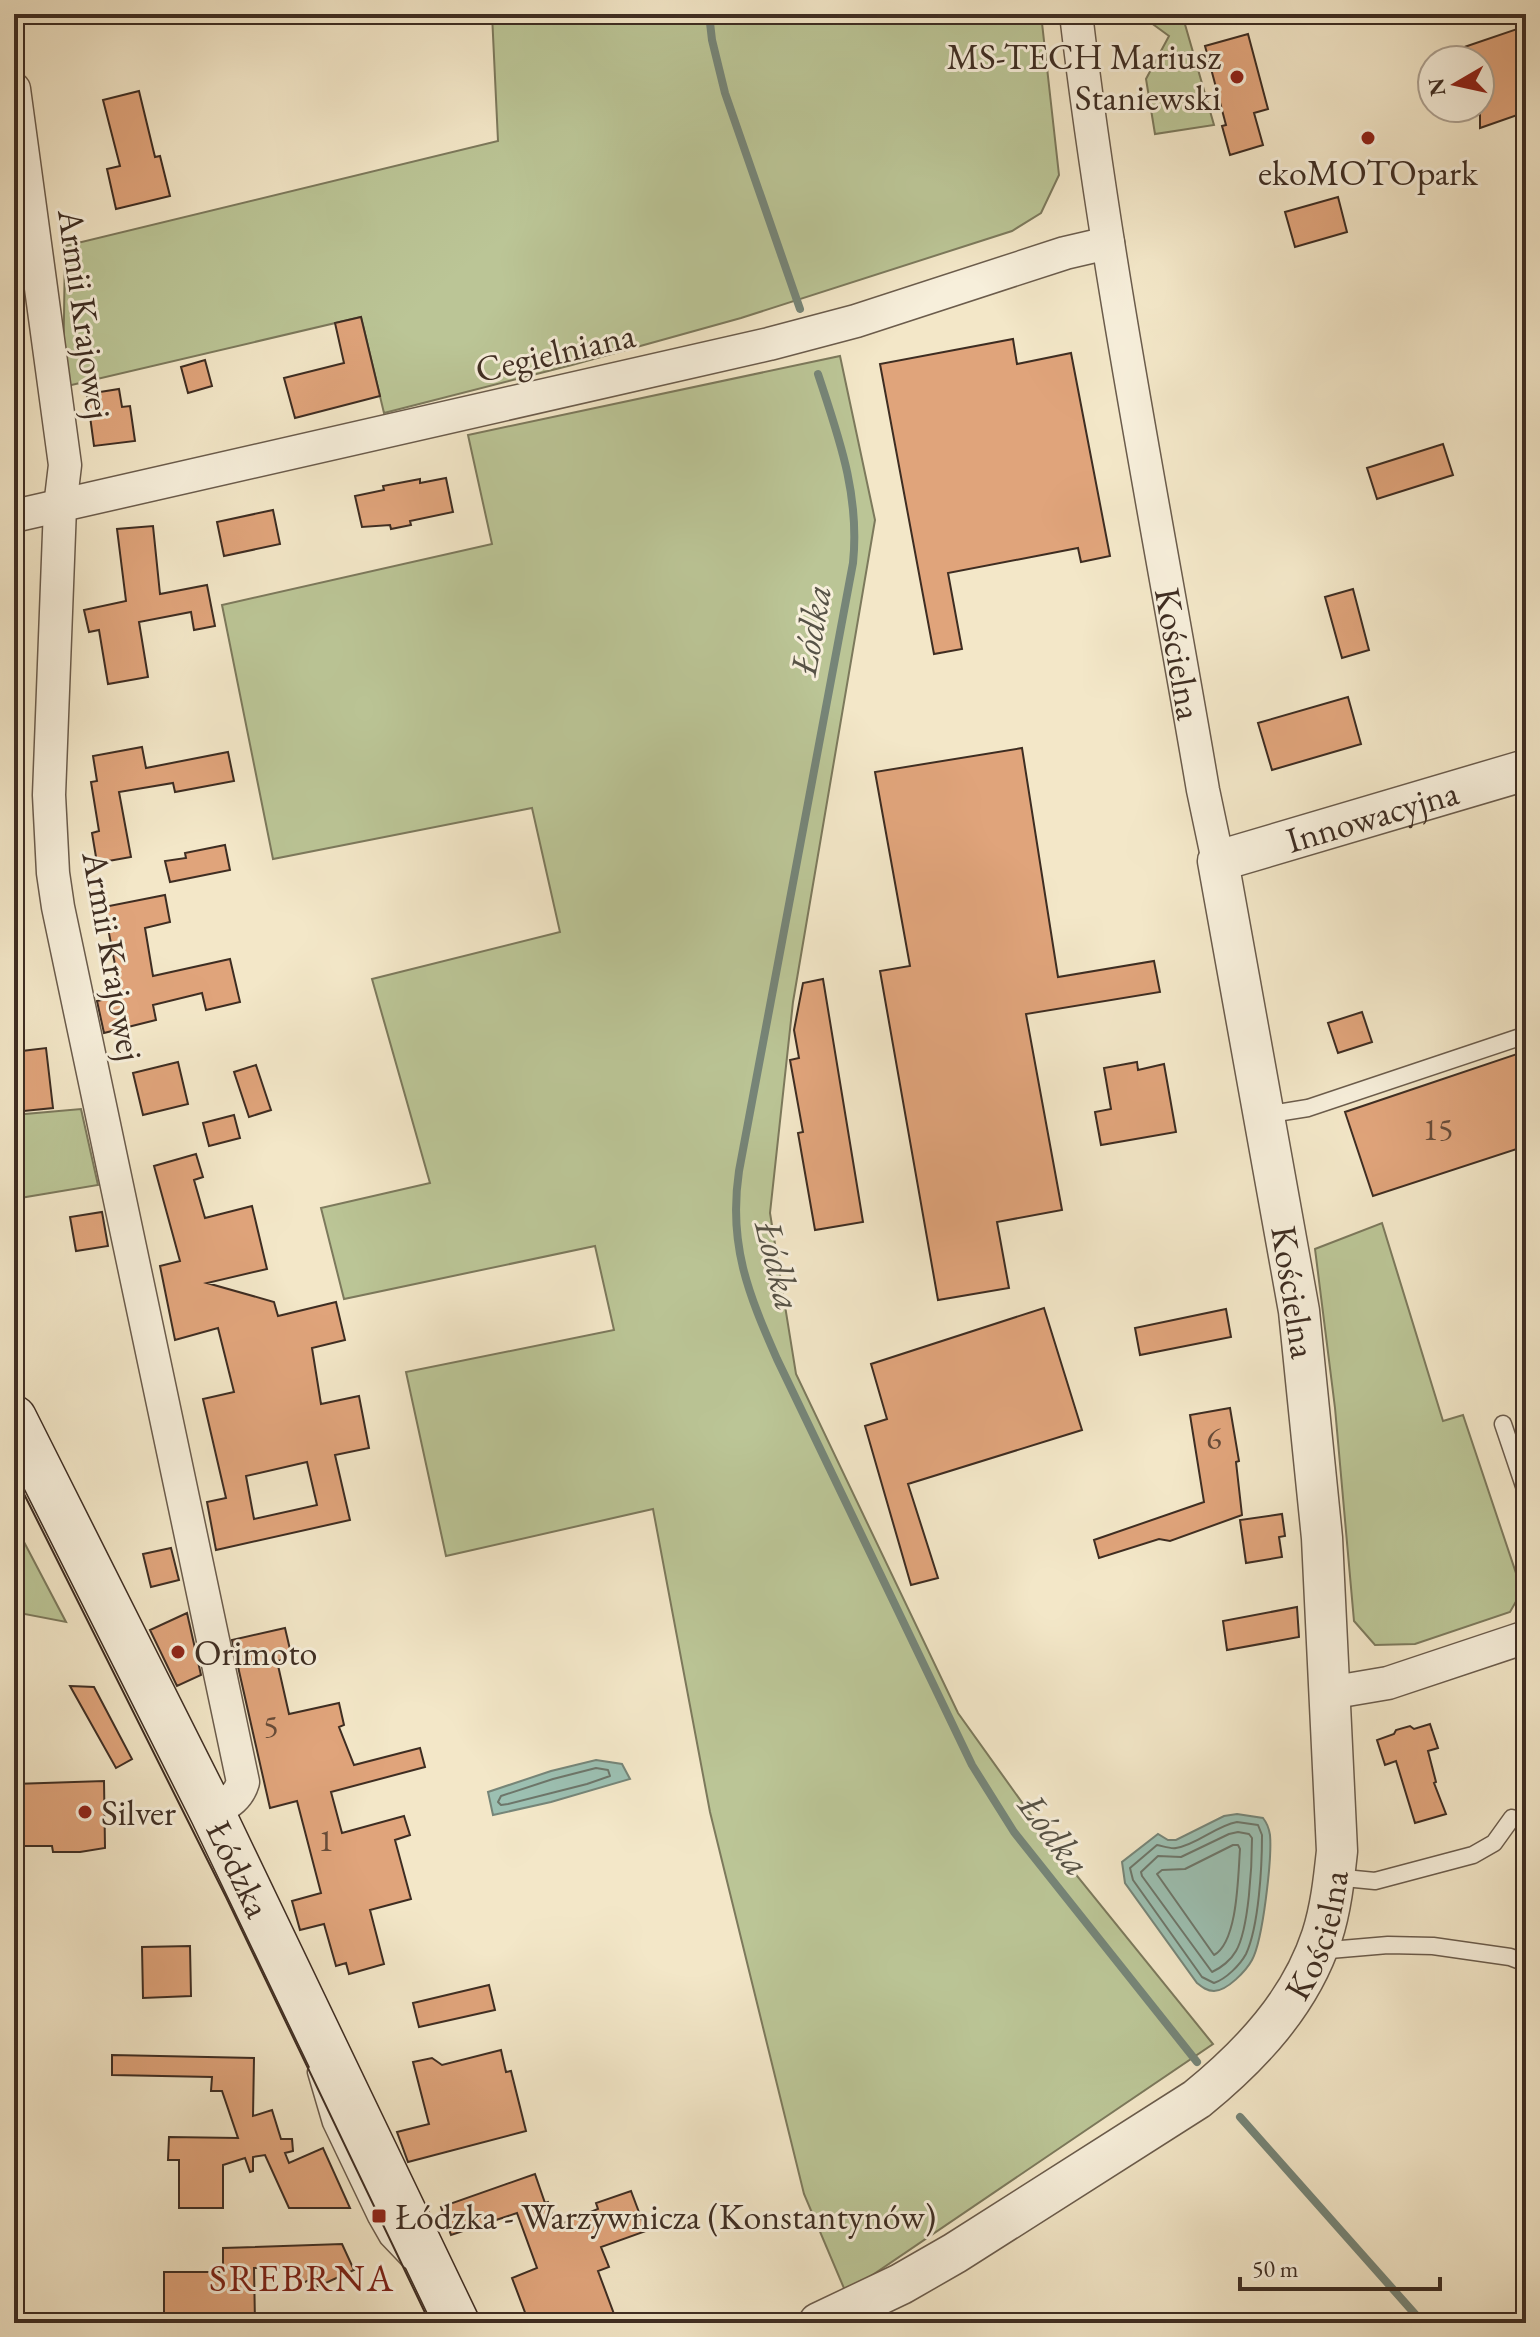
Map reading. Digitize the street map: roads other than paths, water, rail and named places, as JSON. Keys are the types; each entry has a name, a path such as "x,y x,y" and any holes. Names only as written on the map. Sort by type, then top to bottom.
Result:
{"main road":[{"name":"Łódzka","path":"14,1418 212,1812 452,2313"}],"street":[{"name":"Kościelna","path":"819,2323 901,2284 955,2253 1197,2099 1232,2070 1265,2036 1290,2000 1316,1952 1323,1935 1337,1851 1322,1538 1299,1311 1203,790 1108,243 1076,14"},
{"name":"Armii Krajowej","path":"14,89 65,465 60,507 49,795 53,873 243,1782 239,1793 231,1801 212,1812"},
{"name":"Cegielniana","path":"14,516 769,344 856,321 1065,253 1108,243"},
{"name":"Innowacyjna","path":"1218,861 1526,770"},
{"path":"1329,1693 1388,1683 1526,1637"}],"lane":[{"path":"1265,1115 1308,1108 1526,1035"},
{"path":"1503,1424 1526,1492"},
{"path":"1334,1877 1375,1881 1473,1855 1494,1843 1512,1818"},
{"path":"1316,1952 1388,1945 1433,1946 1510,1957 1526,1963"}],"water":[{"path":"596,1760 622,1764 630,1779 493,1815 488,1792"},
{"path":"1237,1814 1263,1818 1268,1828 1270,1846 1266,1899 1252,1960 1230,1984 1211,1991 1197,1983 1125,1883 1122,1862 1158,1834 1168,1840 1176,1840 1224,1816"}],"waterway":[{"name":"Łódka","path":"709,14 725,93 800,309"},
{"name":"Łódka","path":"818,374 851,490 853,563 739,1171 736,1222 743,1268 777,1359 972,1765 1014,1832 1197,2062"},
{"name":"Łódka","path":"1240,2117 1423,2323"}],"tram line":[{"path":"14,1474 226,1897 430,2323"}],"place":[{"name":"MS-TECH Mariusz Staniewski","path":"1237,77"},
{"name":"ekoMOTOpark","path":"1368,138"},
{"name":"Orimoto","path":"178,1652"},
{"name":"Silver","path":"85,1812"},
{"name":"Łódzka - Warzywnicza (Konstantynów)","path":"379,2216"}],"district":[{"name":"SREBRNA","path":"302,2277"}]}
